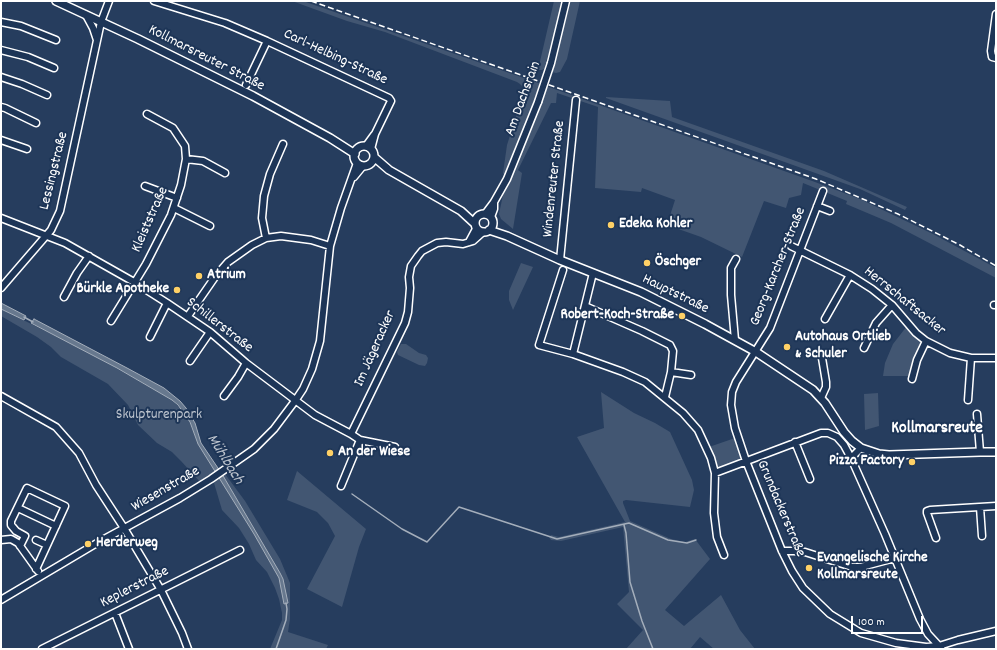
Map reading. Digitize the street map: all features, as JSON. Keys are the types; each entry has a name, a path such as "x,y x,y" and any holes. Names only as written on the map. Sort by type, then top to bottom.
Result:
{"main road":[{"name":"Kollmarsreuter Straße","path":"56,1 253,96 341,144 348,150 356,151"},
{"path":"373,160 368,165 360,164 355,159 356,151 360,147 368,148 373,160 485,224"},
{"path":"461,211 477,216 485,224"},
{"name":"Hauptstraße","path":"485,224 507,236 560,260 641,292 756,352 813,390 821,398 844,432 861,448 874,453 888,455 996,452"}],"street":[{"path":"101,22 109,1"},
{"name":"Carl-Helbing-Straße","path":"154,1 225,23 389,98 391,101 368,148"},
{"name":"Am Dachsrain","path":"485,224 494,209 494,202 507,179 538,102 551,63 566,1"},
{"path":"994,58 991,51 996,14"},
{"path":"86,15 93,28 97,42"},
{"path":"1,22 20,26 56,40"},
{"name":"Lessingstraße","path":"1,288 46,237 54,225 61,208 101,22"},
{"name":"Carl-Helbing-Straße","path":"246,85 267,41"},
{"path":"1,50 28,57 54,68"},
{"path":"1,77 47,95"},
{"name":"Windenreuter Straße","path":"560,260 576,100"},
{"path":"1,107 36,123"},
{"name":"Kleiststraße","path":"111,321 157,246 174,208 186,158 186,146 173,128 147,114"},
{"path":"1,140 27,149"},
{"path":"266,238 262,218 264,196 270,174 283,144"},
{"path":"186,158 203,161 225,173"},
{"name":"Wiesenstraße","path":"1,600 124,528 180,498 223,471 254,449 274,428 295,401 312,369 318,348 330,246 354,170 360,164"},
{"path":"145,186 177,198"},
{"name":"Georg-Karcher-Straße","path":"756,352 770,328 823,191"},
{"path":"817,206 830,210"},
{"path":"174,208 210,226"},
{"name":"Schillerstraße","path":"1,218 65,244 134,282 188,316 210,332 246,363 315,415 360,440 395,447"},
{"name":"Im Jägeracker","path":"351,434 405,323 408,312 410,288 409,277 411,266 422,251 436,243 446,242 463,244 469,242 485,224"},
{"path":"188,316 215,276 228,262 244,250 266,238 286,236 311,240 330,246"},
{"name":"Herrschaftsacker","path":"791,246 850,275 872,289 892,305 912,328 926,341 950,353 971,358 996,358"},
{"path":"64,297 77,273 89,256"},
{"path":"735,340 730,268 736,259"},
{"path":"563,270 539,345 573,354 623,372 645,382 683,413 698,430 711,458 715,473 714,513 717,537 724,555"},
{"path":"573,354 593,273"},
{"path":"825,319 850,275"},
{"path":"150,337 167,303"},
{"path":"864,348 876,323 892,305"},
{"path":"585,306 670,345 673,351 671,372 665,397"},
{"path":"190,361 210,332"},
{"path":"912,379 916,360 926,341"},
{"name":"Grundackerstraße","path":"756,352 736,382 732,392 731,405 735,428 746,461 782,551 803,588 830,614 844,624 862,633 882,640 926,647 941,647 958,640 996,630"},
{"path":"821,398 826,387 822,358"},
{"path":"968,400 971,358"},
{"path":"224,396 246,363"},
{"path":"671,372 691,375"},
{"path":"1,396 56,426 79,453 96,485 161,590 182,633 188,649"},
{"path":"978,414 980,452"},
{"path":"837,437 844,432"},
{"path":"715,473 821,433 828,433 837,437 844,445 851,458 920,619 928,634 941,647"},
{"path":"341,486 360,440"},
{"path":"795,442 810,479"},
{"path":"851,458 861,448"},
{"path":"20,546 25,536 16,531 11,521 27,488 66,506 36,569"},
{"path":"936,538 927,513 928,511 996,506"},
{"path":"980,507 982,536"},
{"path":"18,508 56,526"},
{"path":"1,540 11,539 20,546 41,576"},
{"path":"36,540 47,545"},
{"name":"Keplerstraße","path":"42,649 240,550"},
{"path":"782,551 805,552 852,567 895,558"},
{"path":"115,613 129,649"}],"green space":[{"path":"292,1 303,1 541,84 505,176 503,173 507,145 523,94 523,87 520,84 385,32 347,21"},
{"path":"554,1 563,1 560,17 544,69 538,70"},
{"path":"571,1 580,1 567,59 560,72 556,73 552,72"},
{"path":"546,86 860,199 933,234 996,268 996,278 891,223 846,204 847,201 803,183 801,195 789,198 786,208 764,201 742,257 701,237 667,225 675,200 642,188 641,192 595,188 598,107 557,93 556,103 551,103 518,170 522,173 513,229 501,219 499,214 503,195 524,146"},
{"path":"606,97 670,101 672,117 824,171 907,207 905,210 860,189"},
{"path":"521,263 533,267 513,310 509,300 509,291"},
{"name":"Skulpturenpark","path":"1,309 88,352 172,400 186,415 198,444 216,472 201,483 172,452 157,443 138,425 128,405 108,384 61,357 51,347 37,337 1,316"},
{"path":"907,326 924,341 915,357 909,376 883,376 885,363 893,344"},
{"path":"401,344 406,344 419,353 426,355 428,358 425,366 419,365 398,355 397,352"},
{"path":"601,392 634,413 670,432 692,480 694,490 690,507 626,500 623,501 630,521 671,539 685,542 695,539 710,559 665,610 684,626 721,595 740,630 755,649 714,649 700,637 690,649 626,649 643,630 617,604 629,592 623,527 561,541 551,540 549,537 551,535 559,537 625,522 577,437 604,428"},
{"path":"878,393 879,426 865,430 864,394"},
{"path":"735,438 741,457 740,460 721,468 717,466 709,447"},
{"path":"297,471 366,529 359,547 342,607 307,589 335,536 328,523 317,512 287,500"},
{"path":"225,474 245,501 280,559 290,583 290,619 288,632 328,645 326,649 270,649 282,620 279,599 267,572 256,560 249,544 239,528 222,510 214,483"}],"shaded area":[{"path":"1,303 26,316 24,320 1,309"},
{"path":"34,319 164,388 180,401 195,423 201,443 222,474 280,573 283,579 288,603 284,604 279,578 254,534 198,444 190,422 178,405 117,368 31,323"}],"waterway":[{"name":"Mühlbach","path":"24,317 33,322"},
{"path":"352,494 402,529 427,542 459,507 557,539 629,523 668,540 687,543 696,540"},
{"path":"624,525 630,582 642,621 653,649"},
{"name":"Mühlbach","path":"276,649 286,620 286,603"}],"railway":[{"path":"311,1 816,179 898,214 960,245 996,266"}],"place":[{"name":"Edeka Kohler","path":"611,225"},
{"name":"Öschger","path":"647,263"},
{"name":"Atrium","path":"199,276"},
{"name":"Bürkle Apotheke","path":"177,290"},
{"name":"Robert-Koch-Straße","path":"682,316"},
{"name":"Autohaus Ortlieb & Schuler","path":"787,347"},
{"name":"An der Wiese","path":"330,453"},
{"name":"Pizza Factory","path":"912,462"},
{"name":"Herderweg","path":"88,544"},
{"name":"Evangelische Kirche Kollmarsreute","path":"809,568"}],"district":[{"name":"Kollmarsreute","path":"937,430"}]}
